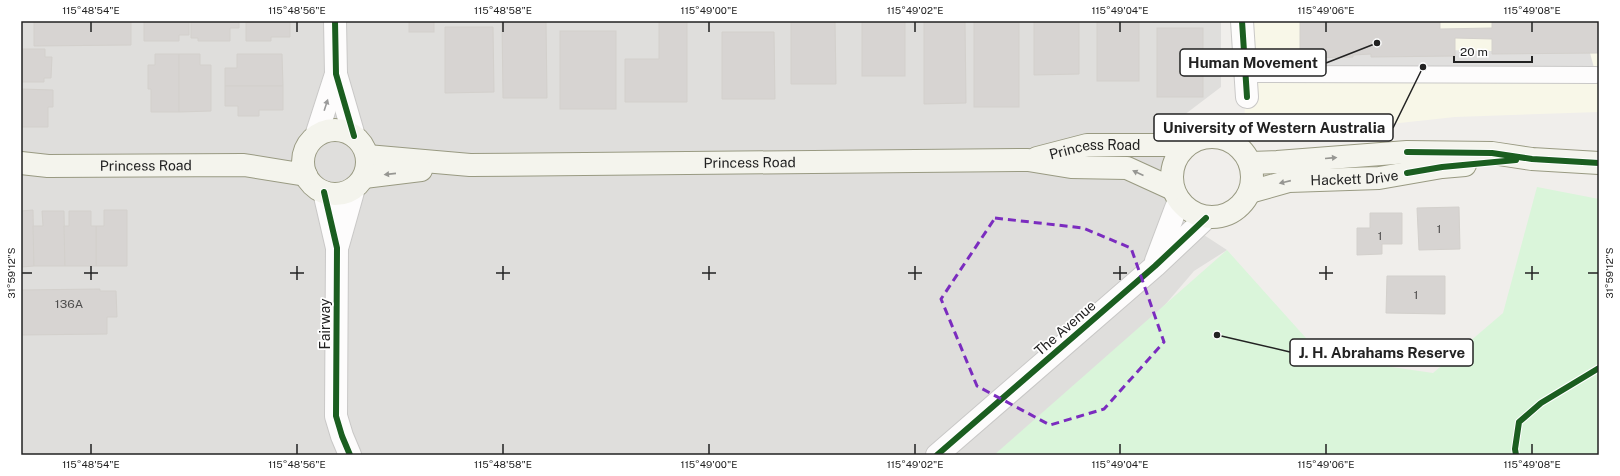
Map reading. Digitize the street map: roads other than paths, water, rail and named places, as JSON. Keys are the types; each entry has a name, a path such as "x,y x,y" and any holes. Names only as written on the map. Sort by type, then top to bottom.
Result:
{"main road":[{"path":"244,165 310,144 325,132 335,130 345,131 360,141 361,173 344,193 334,194 324,192 316,188 306,175 304,168 310,144"},
{"path":"1209,136 1222,138 1234,143 1243,152 1250,163 1253,175 1250,192 1237,209 1226,215 1206,218 1189,210 1176,195 1172,176 1174,163 1179,153 1187,145 1209,136"},
{"name":"Princess Road","path":"1028,160 1088,145 1187,145"},
{"name":"Hackett Drive","path":"1250,163 1407,152 1492,153 1532,159 1599,162"},
{"name":"Hackett Drive","path":"1250,192 1289,181 1379,178 1442,166 1532,159"},
{"name":"Princess Road","path":"361,173 470,165 1028,160 1071,167 1127,168 1176,195"},
{"name":"Princess Road","path":"21,163 48,166 244,165"},
{"path":"244,165 306,175"},
{"name":"Princess Road","path":"21,173 48,166"}],"street":[{"path":"335,21 336,74 354,136"},
{"path":"1242,21 1247,97"},
{"path":"310,144 336,74"},
{"name":"Fairway","path":"337,248 361,173"},
{"name":"Fairway","path":"324,192 337,248 336,416 350,455"},
{"name":"The Avenue","path":"1154,266 1176,195"},
{"name":"The Avenue","path":"937,455 1154,266 1206,218"}],"lane":[{"path":"1246,74 1596,75"}],"place":[{"name":"Human Movement","path":"1377,43"},
{"name":"University of Western Australia","path":"1423,67"},
{"name":"J. H. Abrahams Reserve","path":"1217,335"}]}
